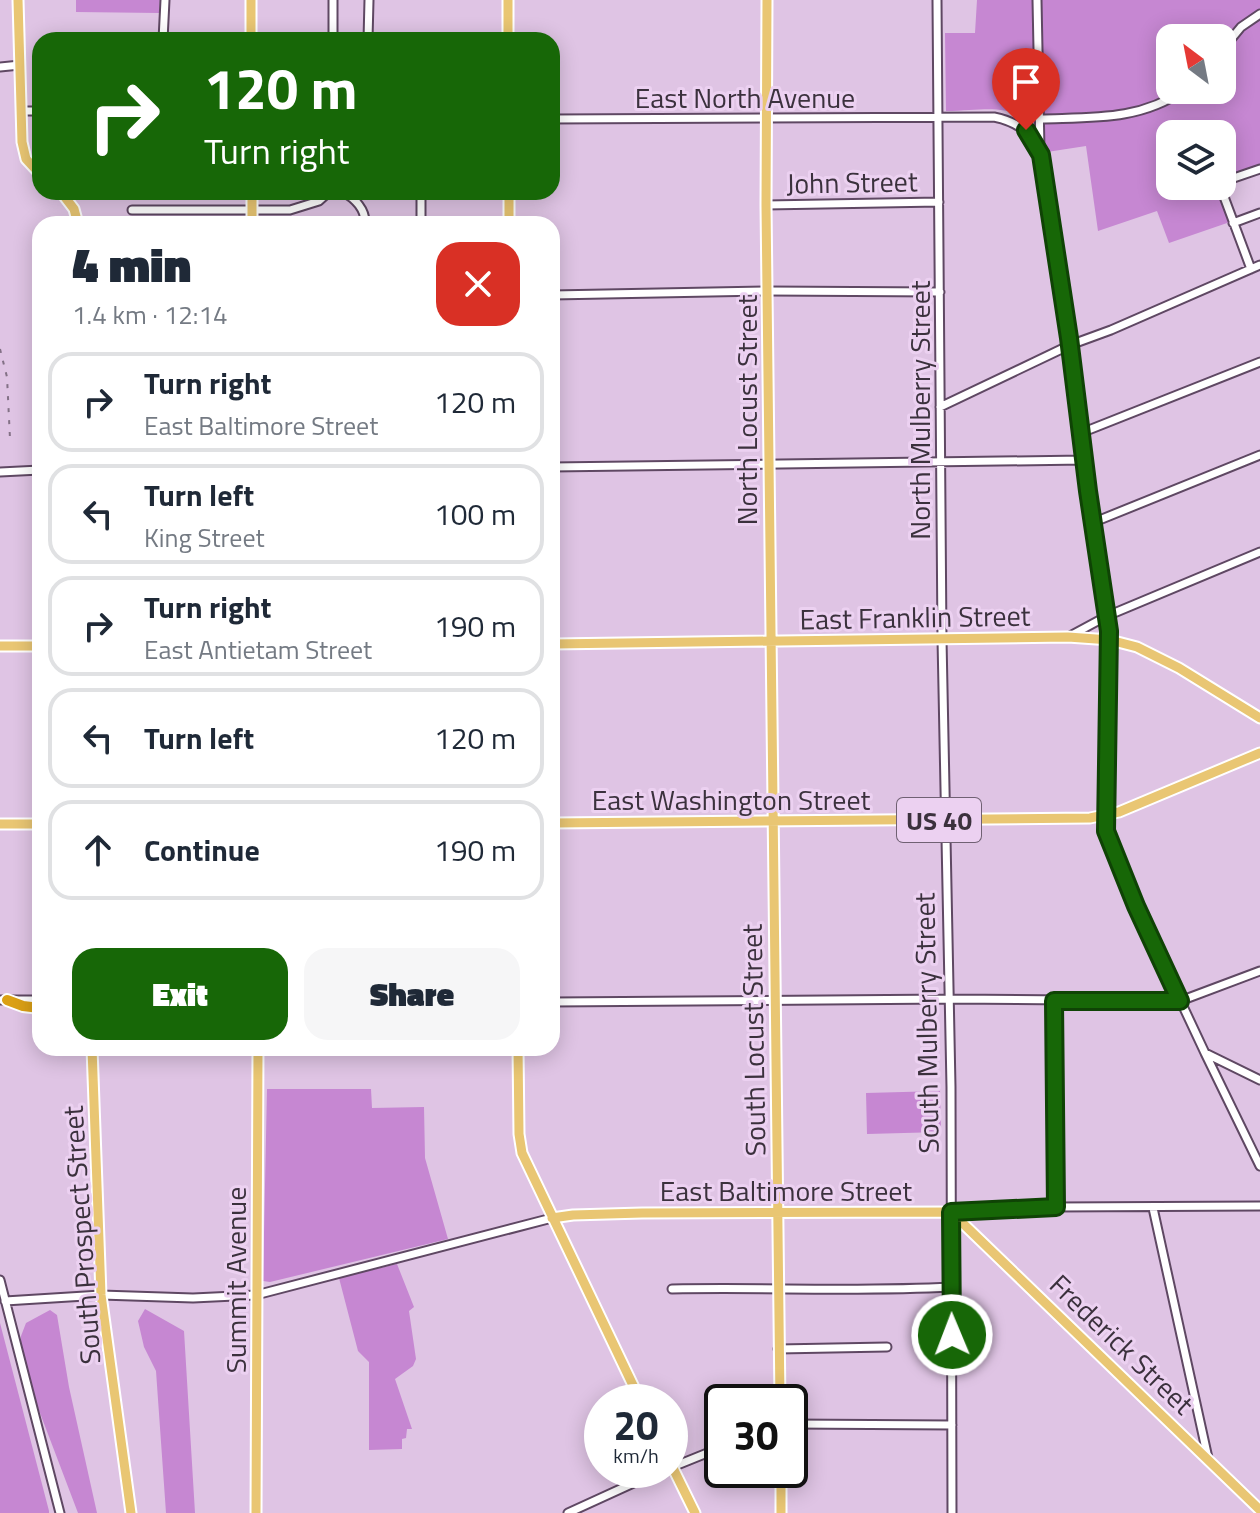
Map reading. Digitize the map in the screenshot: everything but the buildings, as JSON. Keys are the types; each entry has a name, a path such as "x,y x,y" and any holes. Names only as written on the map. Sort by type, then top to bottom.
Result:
{"highway":[{"path":"4,1000 32,1007"}],"main road":[{"path":"18,0 24,152 32,166"},
{"path":"251,0 251,32"},
{"path":"508,0 508,32"},
{"name":"North Locust Street","path":"767,0 766,205 773,821"},
{"path":"252,200 252,216"},
{"path":"1068,637 1110,640 1157,655 1260,718"},
{"name":"East Franklin Street","path":"560,644 1068,637"},
{"path":"0,646 32,646"},
{"name":"East Washington Street","path":"560,823 1105,817 1260,753"},
{"name":"South Locust Street","path":"773,821 779,1384"},
{"path":"0,824 32,824"},
{"name":"South Prospect Street","path":"92,1056 101,1295 131,1513"},
{"name":"Summit Avenue","path":"256,1513 258,1056"},
{"path":"518,1056 521,1150 632,1384"},
{"name":"East Baltimore Street","path":"552,1218 586,1214 777,1211 951,1212"},
{"name":"Frederick Street","path":"951,1212 1260,1510"},
{"path":"681,1488 695,1513"},
{"path":"781,1488 781,1513"}],"street":[{"path":"163,32 165,0"},
{"path":"333,0 333,32"},
{"path":"368,32 369,0"},
{"name":"North Mulberry Street","path":"937,0 945,820"},
{"path":"1037,0 1041,155 1110,640 1106,831 1136,906 1260,1166"},
{"path":"1236,33 1260,14"},
{"path":"0,67 20,65"},
{"path":"1040,119 1123,116 1159,104"},
{"path":"22,111 32,111"},
{"name":"East North Avenue","path":"560,119 994,117 1012,121 1026,130 1041,155"},
{"path":"1236,178 1260,169"},
{"path":"132,210 290,210 316,200"},
{"path":"1226,200 1251,269"},
{"name":"John Street","path":"766,205 939,202"},
{"path":"1233,223 1260,213"},
{"path":"940,407 1070,345 1260,265"},
{"path":"560,295 940,292"},
{"path":"1081,433 1260,362"},
{"path":"1092,523 1260,455"},
{"path":"560,467 1084,460"},
{"path":"0,472 32,470"},
{"name":"East Franklin Street","path":"1068,637 1107,616 1260,552"},
{"name":"South Mulberry Street","path":"945,820 950,999 952,1513"},
{"path":"560,1002 1180,1001 1260,971"},
{"path":"4,1000 32,1000"},
{"path":"1054,1001 1056,1207"},
{"path":"1205,1053 1260,1080"},
{"name":"East Baltimore Street","path":"951,1212 1056,1207 1260,1206"},
{"path":"1153,1208 1208,1458"},
{"path":"5,1301 101,1295 193,1298 256,1295 552,1218"},
{"path":"0,1280 60,1513"},
{"path":"672,1289 884,1290 951,1287"},
{"path":"778,1349 887,1347"},
{"path":"808,1424 952,1425"},
{"path":"568,1513 626,1488"}],"shaded area":[{"path":"76,0 160,0 159,13 76,12"},
{"path":"977,0 1260,0 1260,164 1236,173 1236,120 1156,120 1156,200 1221,200 1230,222 1169,243 1157,211 1098,231 1086,146 1047,152 1028,123 1017,115 994,109 946,111 945,33 975,33"},
{"path":"267,1089 371,1089 372,1108 424,1107 425,1158 448,1239 270,1282 263,1281"},
{"path":"940,1091 941,1132 867,1134 866,1093"},
{"path":"397,1264 414,1307 409,1311 416,1359 413,1366 395,1379 412,1429 407,1429 406,1438 402,1439 402,1449 369,1450 369,1362 358,1351 339,1278"},
{"path":"145,1309 184,1331 195,1513 166,1513 156,1371 144,1347 138,1321"},
{"path":"50,1310 57,1315 69,1387 97,1513 78,1513 21,1363 21,1336 26,1323"},
{"path":"0,1323 49,1511 49,1513 0,1513"}],"railway":[{"path":"0,349 7,377 10,439"}],"route":[{"path":"952,1335 951,1212 1056,1207 1054,1001 1180,1001 1136,906 1106,831 1109,631 1041,155 1026,130"}]}
